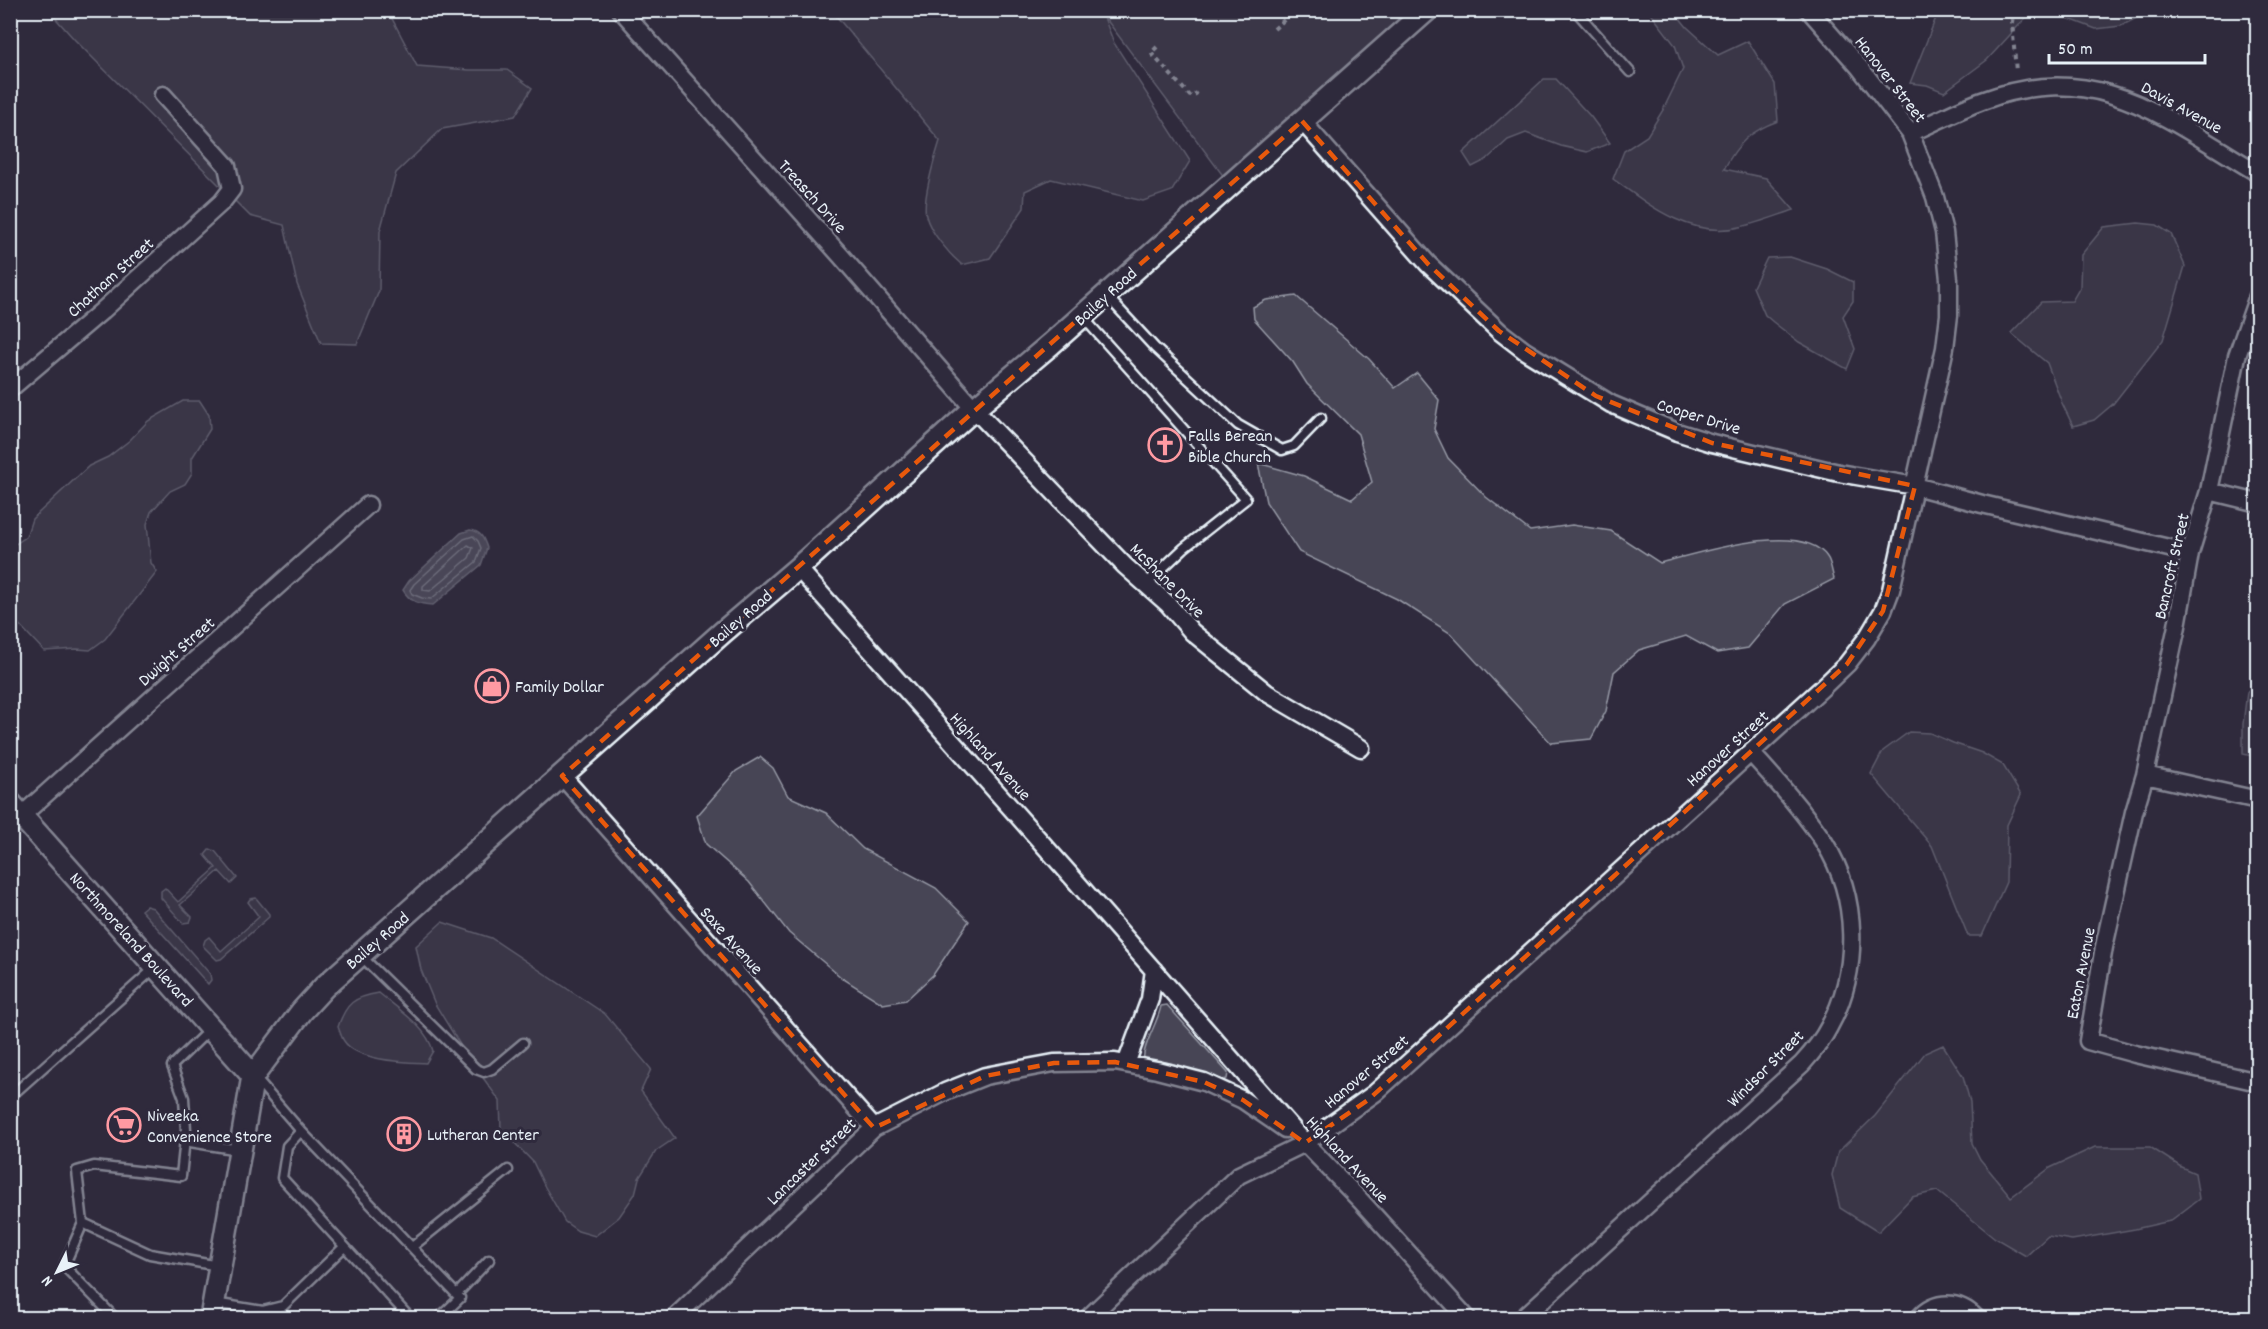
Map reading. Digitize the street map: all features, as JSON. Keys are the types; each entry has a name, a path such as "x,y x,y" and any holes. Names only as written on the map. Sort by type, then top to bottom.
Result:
{"street":[{"name":"Treasch Drive","path":"621,10 974,409"},
{"name":"Bailey Road","path":"213,1310 253,1076 302,1011 324,987 1427,10"},
{"name":"Hanover Street","path":"1088,1318 1239,1175 1305,1143 1368,1100 1847,664 1867,638 1883,611 1891,590 1945,348 1949,315 1949,279 1944,232 1935,197 1910,133 1860,68 1809,10"},
{"name":"Davis Avenue","path":"1910,133 1983,101 2018,91 2046,87 2079,87 2119,95 2152,109 2258,172"},
{"name":"Chatham Street","path":"10,390 102,311 222,202 232,189 227,166 163,95"},
{"name":"Cooper Drive","path":"1302,121 1428,264 1499,331 1525,351 1596,396 1643,419 1712,442 1839,473 1915,486 2190,553"},
{"name":"Bancroft Street","path":"2134,812 2145,775 2190,553 2209,491 2237,356 2258,296"},
{"name":"McShane Drive","path":"974,409 1125,566 1168,604 1192,632 1267,693 1360,748"},
{"path":"2209,491 2258,502"},
{"name":"Dwight Street","path":"14,815 368,505"},
{"name":"Highland Avenue","path":"798,568 1305,1143 1467,1318"},
{"name":"Windsor Street","path":"1523,1318 1802,1064 1820,1043 1836,1013 1848,978 1851,952 1849,910 1839,875 1825,844 1807,817 1751,753"},
{"path":"2145,775 2258,800"},
{"name":"Saxe Avenue","path":"562,777 874,1128"},
{"name":"Eaton Avenue","path":"2134,812 2104,947 2088,1041 2258,1082"},
{"name":"Northmoreland Boulevard","path":"14,815 156,966 253,1076"},
{"path":"1126,1064 1150,999 1154,970"},
{"name":"Lancaster Street","path":"674,1318 874,1128 945,1092 985,1076 1054,1063 1115,1062 1157,1070 1204,1082 1243,1100 1305,1143"},
{"path":"1919,1318 1927,1309 1941,1304 1956,1305 1976,1318"}],"lane":[{"path":"1575,10 1630,72"},
{"path":"1106,295 1172,364 1238,425 1263,441 1282,450 1294,446 1321,418"},
{"path":"1082,316 1246,499 1184,548 1146,584"},
{"path":"360,955 476,1069 484,1072 492,1069 523,1043"},
{"path":"11,1096 156,966"},
{"path":"115,1318 64,1266 83,1223 77,1171 94,1166 181,1176 184,1098 172,1066 211,1028"},
{"path":"253,1076 301,1131 457,1294 460,1298 439,1318"},
{"path":"301,1131 287,1146 282,1178 411,1318"},
{"path":"184,1141 239,1150"},
{"path":"412,1247 508,1170"},
{"path":"83,1223 150,1254 219,1266"},
{"path":"213,1310 253,1314 283,1306 344,1247"},
{"path":"457,1294 489,1260"}],"path":[{"path":"1274,29 1292,13 1290,10"},
{"path":"2014,10 2013,50 2018,91"},
{"path":"1157,47 1151,53 1191,97 1197,93"}],"highlighted area":[{"path":"1302,121 1428,264 1499,331 1596,396 1712,443 1915,486 1883,611 1847,664 1368,1100 1305,1143 1243,1100 1204,1082 1115,1062 1054,1063 985,1076 874,1128 562,776"}],"shaded area":[{"path":"2150,10 2121,26 2096,29 2048,11"},
{"path":"49,11 388,11 417,66 507,70 532,88 515,116 442,129 396,173 380,231 379,291 357,344 321,343 297,284 284,225 250,216"},
{"path":"832,11 1428,11 1230,185 1103,15 1114,43 1190,161 1172,191 1143,201 1051,179 1025,191 1024,208 990,258 962,265 951,255 931,229 926,216 927,189 940,141"},
{"path":"1649,11 1674,11 1687,27 1718,55 1748,41 1775,84 1778,121 1760,129 1746,139 1734,152 1724,169 1766,178 1794,210 1740,227 1705,228 1672,218 1613,179 1624,151 1647,136 1683,69 1675,45"},
{"path":"1934,11 2032,11 1987,60 1944,92 1927,85 1910,83 1937,15"},
{"path":"1544,79 1556,79 1591,117 1610,143 1587,152 1561,146 1526,133 1508,140 1486,160 1472,167 1463,153"},
{"path":"2138,223 2157,225 2171,234 2185,266 2163,340 2113,404 2094,420 2073,426 2047,363 2011,333 2041,302 2072,301 2080,287 2081,255 2104,227"},
{"path":"1790,257 1827,269 1853,282 1853,301 1843,316 1855,349 1847,369 1799,342 1765,315 1753,287 1767,258"},
{"path":"1296,296 1369,359 1395,388 1417,373 1439,400 1434,429 1448,458 1486,497 1530,531 1572,525 1611,531 1660,563 1748,542 1795,541 1814,546 1827,557 1834,579 1785,604 1748,648 1717,653 1686,636 1639,650 1614,672 1606,711 1591,739 1551,743 1450,633 1397,599 1299,552 1266,502 1258,463 1304,476 1352,499 1372,482 1358,434 1307,384 1293,362 1254,319 1253,307 1266,300"},
{"path":"183,401 200,401 209,415 210,429 192,458 192,473 185,484 170,491 151,512 147,524 151,563 157,572 105,639 90,650 44,651 11,616 11,547 26,537 32,519 89,466 108,457 130,440 148,421"},
{"path":"2257,679 2257,757 2243,754 2243,724 2247,692"},
{"path":"1909,732 1930,733 1982,753 2003,765 2021,795 2007,825 2006,882 1982,936 1968,936 1932,846 1871,774 1883,751"},
{"path":"760,757 773,768 788,796 826,813 863,849 936,888 969,921 933,975 906,1000 883,1004 842,978 789,933 749,882 706,844 697,816 736,771"},
{"path":"210,849 215,851 237,878 231,884 219,871 180,905 192,917 190,922 183,923 161,898 161,891 165,888 178,902 216,868 205,855"},
{"path":"256,898 269,917 217,960 203,946 205,940 209,937 221,951 259,917 248,902"},
{"path":"146,906 153,908 210,974 211,980 208,984 141,910"},
{"path":"442,922 491,938 605,1014 651,1069 641,1091 675,1138 656,1151 639,1178 635,1194 619,1217 595,1236 578,1231 565,1222 533,1162 501,1129 500,1101 467,1056 435,1004 421,970 416,946"},
{"path":"379,993 411,1019 425,1034 433,1051 426,1063 394,1061 370,1056 350,1048 344,1041 338,1027 344,1012 357,999"},
{"path":"1167,1005 1228,1073 1227,1079 1223,1080 1171,1063 1144,1059 1145,1048 1161,1006"},
{"path":"1943,1045 1963,1076 1970,1102 1972,1143 1980,1159 2011,1197 2050,1168 2095,1147 2150,1147 2181,1167 2195,1173 2199,1199 2170,1221 2072,1240 2048,1236 2026,1256 1995,1238 1937,1191 1912,1197 1878,1232 1840,1208 1832,1175 1838,1152 1875,1116 1925,1053"}],"water":[{"path":"470,530 479,534 487,548 481,565 433,605 412,600 403,590 409,581 461,533"}],"place":[{"name":"Falls Berean Bible Church","path":"1165,445"},
{"name":"Family Dollar","path":"492,686"},
{"name":"Niveeka Convenience Store","path":"124,1125"},
{"name":"Lutheran Center","path":"404,1134"}]}
